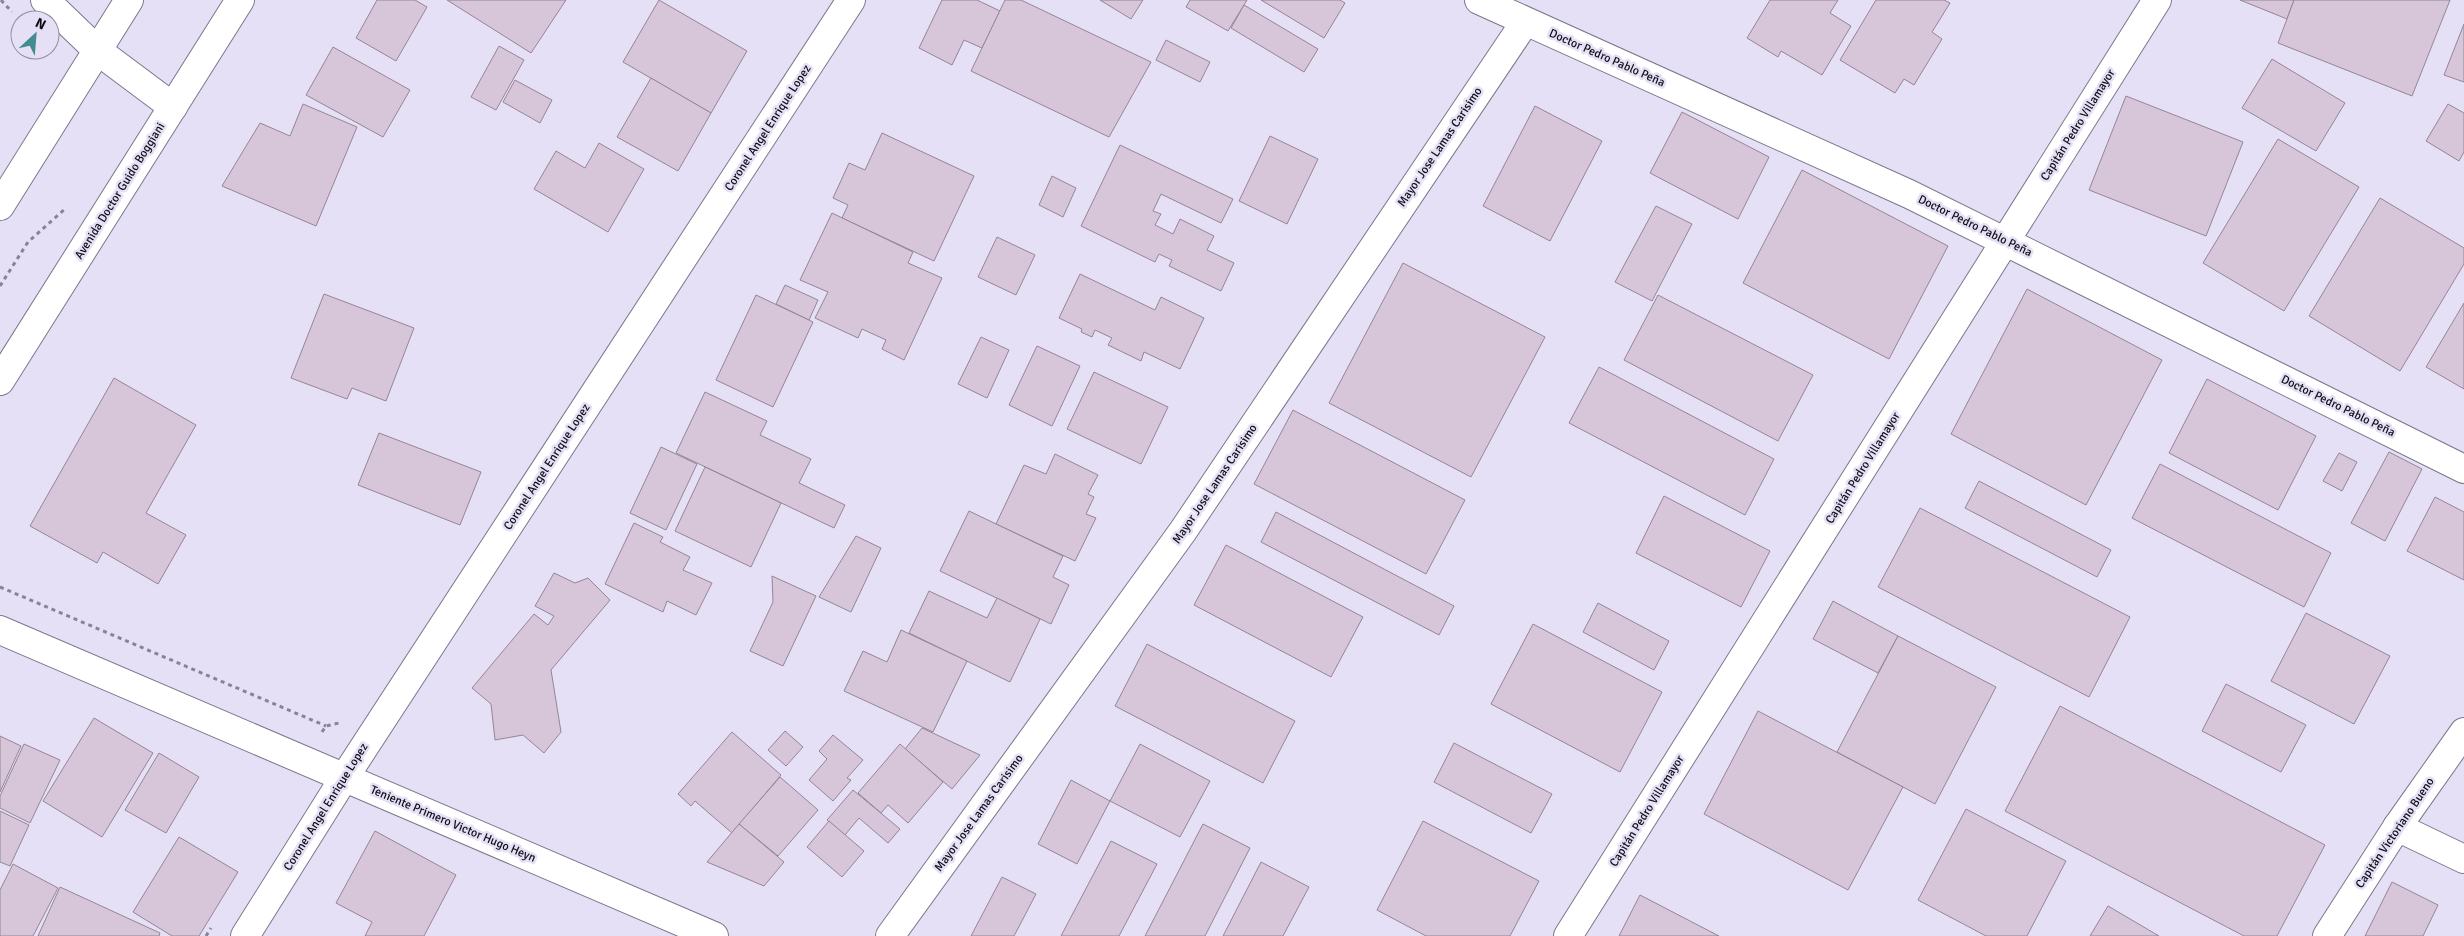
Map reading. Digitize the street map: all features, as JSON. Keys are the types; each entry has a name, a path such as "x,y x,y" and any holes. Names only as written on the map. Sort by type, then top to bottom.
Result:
{"street":[{"path":"45,0 98,51 173,107"},
{"path":"0,206 129,0"},
{"name":"Avenida Doctor Guido Boggiani","path":"0,381 240,0"},
{"name":"Coronel Angel Enrique Lopez","path":"245,936 344,778 851,0"},
{"name":"Doctor Pedro Pablo Peña","path":"1479,0 1909,194 2464,469"},
{"name":"Capitán Pedro Villamayor","path":"1568,936 2157,0"},
{"name":"Mayor Jose Lamas Carisimo","path":"890,936 1183,531 1525,22"},
{"name":"Teniente Primero Victor Hugo Heyn","path":"0,630 714,936"},
{"name":"Capitán Victoriano Bueno","path":"2328,936 2397,826 2464,732"},
{"path":"2397,826 2464,859"}],"path":[{"path":"1,0 10,10"},
{"path":"0,286 28,242 68,206"},
{"path":"0,587 326,726"}],"building":[{"path":"377,0 415,0 427,7 396,61 356,38"},
{"path":"447,0 566,0 531,53"},
{"path":"659,0 747,51 711,113 623,62"},
{"path":"942,0 977,0 1000,11 982,48 964,40 952,65 919,48"},
{"path":"1005,0 1021,0 1151,62 1109,137 971,71"},
{"path":"1100,0 1143,0 1131,19"},
{"path":"1190,0 1247,0 1228,31 1186,7"},
{"path":"1261,0 1340,0 1345,3 1324,38"},
{"path":"1770,0 1838,0 1830,13 1851,26 1822,75 1781,51 1778,57 1747,38"},
{"path":"1876,0 1944,0 1950,3 1932,32 1942,39 1914,85 1904,79 1895,93 1840,60"},
{"path":"2240,0 2294,0 2287,19"},
{"path":"2294,0 2450,0 2412,96 2278,43"},
{"path":"1244,5 1318,49 1304,72 1231,28"},
{"path":"2464,24 2464,82 2444,75"},
{"path":"1166,40 1210,62 1200,82 1156,60"},
{"path":"499,46 524,60 496,110 471,97"},
{"path":"333,47 410,90 383,137 306,95"},
{"path":"2272,59 2345,103 2316,151 2242,108"},
{"path":"651,78 711,113 678,171 617,137"},
{"path":"515,80 552,100 540,123 503,102"},
{"path":"2126,96 2243,142 2206,236 2089,190"},
{"path":"303,104 357,127 316,226 222,186 260,123 290,136"},
{"path":"2448,104 2464,113 2464,152 2459,161 2426,141"},
{"path":"1535,106 1602,141 1550,241 1483,206"},
{"path":"1682,112 1769,157 1738,219 1650,173"},
{"path":"882,133 974,176 934,261 842,218 848,205 833,198 849,163 865,170"},
{"path":"1270,136 1318,159 1287,224 1239,201"},
{"path":"2278,139 2359,187 2284,311 2203,263"},
{"path":"599,143 644,169 608,232 534,189 556,151 585,168"},
{"path":"1120,145 1233,199 1221,223 1161,194 1153,211 1161,214 1155,225 1173,234 1180,219 1214,236 1207,250 1234,263 1221,291 1169,266 1172,260 1159,254 1155,262 1081,226"},
{"path":"1802,170 1948,246 1889,359 1743,283"},
{"path":"1052,176 1076,188 1063,217 1039,205"},
{"path":"2380,198 2464,248 2464,264 2400,371 2309,316"},
{"path":"1656,206 1692,224 1652,301 1615,282"},
{"path":"832,213 913,252 908,263 942,278 904,360 882,349 886,340 862,329 858,338 815,318 828,292 800,280"},
{"path":"997,237 1035,255 1016,295 978,277"},
{"path":"1403,263 1545,337 1471,477 1329,403"},
{"path":"1080,274 1155,310 1161,297 1204,318 1180,369 1144,352 1141,361 1108,345 1112,338 1095,330 1092,337 1081,332 1082,329 1059,318"},
{"path":"785,285 818,300 809,320 776,304"},
{"path":"2027,289 2162,360 2086,505 1951,434"},
{"path":"324,294 414,328 386,401 352,388 347,399 291,378"},
{"path":"756,295 813,322 773,407 716,380"},
{"path":"1658,295 1813,375 1778,441 1624,360"},
{"path":"2464,303 2464,389 2426,367"},
{"path":"981,337 1009,350 987,398 958,384"},
{"path":"1037,346 1080,366 1052,426 1009,405"},
{"path":"1599,367 1774,459 1745,515 1569,423"},
{"path":"1094,372 1168,407 1141,464 1067,429"},
{"path":"114,378 196,425 146,513 186,535 158,584 103,552 97,563 30,526"},
{"path":"2207,379 2316,436 2278,510 2169,453"},
{"path":"705,392 767,421 760,435 811,459 799,483 845,505 834,528 676,453"},
{"path":"1293,410 1465,500 1426,574 1254,484"},
{"path":"379,433 481,472 460,525 358,485"},
{"path":"661,447 697,464 666,530 630,513"},
{"path":"2389,452 2422,469 2385,541 2351,523"},
{"path":"2339,453 2357,462 2342,491 2323,481"},
{"path":"1055,454 1098,475 1088,494 1094,497 1086,514 1096,518 1075,561 996,524 1024,465 1046,474"},
{"path":"2160,464 2331,553 2304,607 2132,518"},
{"path":"705,467 781,503 751,567 675,531"},
{"path":"1979,481 2111,550 2097,577 1965,508"},
{"path":"1664,496 1770,551 1741,607 1636,553"},
{"path":"2435,497 2464,512 2464,580 2407,551"},
{"path":"1920,508 2130,617 2089,697 1878,587"},
{"path":"969,511 1063,556 1053,577 1069,585 1051,624 940,571"},
{"path":"1276,512 1454,606 1439,635 1261,542"},
{"path":"634,523 663,537 660,542 690,557 683,570 712,583 696,615 667,601 663,612 605,584"},
{"path":"856,536 881,548 851,612 819,597"},
{"path":"1226,545 1363,617 1331,677 1194,605"},
{"path":"554,573 575,583 588,578 610,600 551,670 561,732 544,753 523,735 495,740 491,704 472,688 534,614 548,625 554,616 535,606"},
{"path":"772,576 816,596 783,666 750,651 773,602"},
{"path":"929,591 987,618 997,598 1040,619 1010,682 909,633"},
{"path":"1833,601 1898,636 1878,673 1813,639"},
{"path":"1598,603 1669,641 1654,670 1583,632"},
{"path":"2306,613 2390,656 2354,724 2271,681"},
{"path":"1533,624 1662,692 1620,772 1491,704"},
{"path":"901,630 967,661 933,732 844,691 863,651 887,662"},
{"path":"1898,636 1996,687 1935,804 1837,752"},
{"path":"1147,644 1295,721 1263,783 1115,706"},
{"path":"2226,684 2306,725 2281,772 2202,731"},
{"path":"2060,706 2325,845 2277,936 2244,936 2005,811"},
{"path":"1758,711 1903,787 1848,890 1704,814"},
{"path":"94,718 153,753 102,837 43,801"},
{"path":"922,728 980,755 952,789 905,749"},
{"path":"785,731 803,747 786,766 768,750"},
{"path":"732,732 781,775 732,833 695,801 691,806 678,794"},
{"path":"833,735 863,760 847,778 851,780 833,801 809,780 827,759 819,751"},
{"path":"0,736 21,746 0,792"},
{"path":"1454,743 1552,794 1531,833 1434,782"},
{"path":"24,744 60,760 30,823 0,808 0,796"},
{"path":"900,744 943,782 908,823 888,805 881,813 858,793"},
{"path":"1140,744 1210,781 1180,837 1110,801"},
{"path":"159,753 199,777 166,833 125,810"},
{"path":"780,777 818,810 778,856 739,824"},
{"path":"1071,780 1110,801 1077,864 1038,844"},
{"path":"853,790 900,829 888,843 859,818 845,835 827,820"},
{"path":"1966,809 2066,861 2027,936 1986,936 1918,900"},
{"path":"0,811 29,825 10,866 0,862"},
{"path":"829,821 864,851 842,877 807,847"},
{"path":"1423,821 1539,881 1510,936 1426,936 1377,910"},
{"path":"739,824 784,862 764,886 707,862"},
{"path":"1203,824 1250,848 1205,936 1145,936"},
{"path":"375,831 456,875 424,936 365,936 372,922 336,903"},
{"path":"179,837 238,872 199,936 172,936 133,912"},
{"path":"1111,841 1157,864 1119,936 1061,936"},
{"path":"1261,862 1309,887 1283,936 1223,936"},
{"path":"13,864 58,888 33,936 0,936 0,890"},
{"path":"1002,877 1036,894 1014,936 971,936"},
{"path":"2392,882 2438,905 2423,936 2365,936"},
{"path":"60,887 160,933 159,936 38,936"},
{"path":"1640,895 1719,936 1619,936"},
{"path":"2108,906 2159,936 2090,936"}]}
